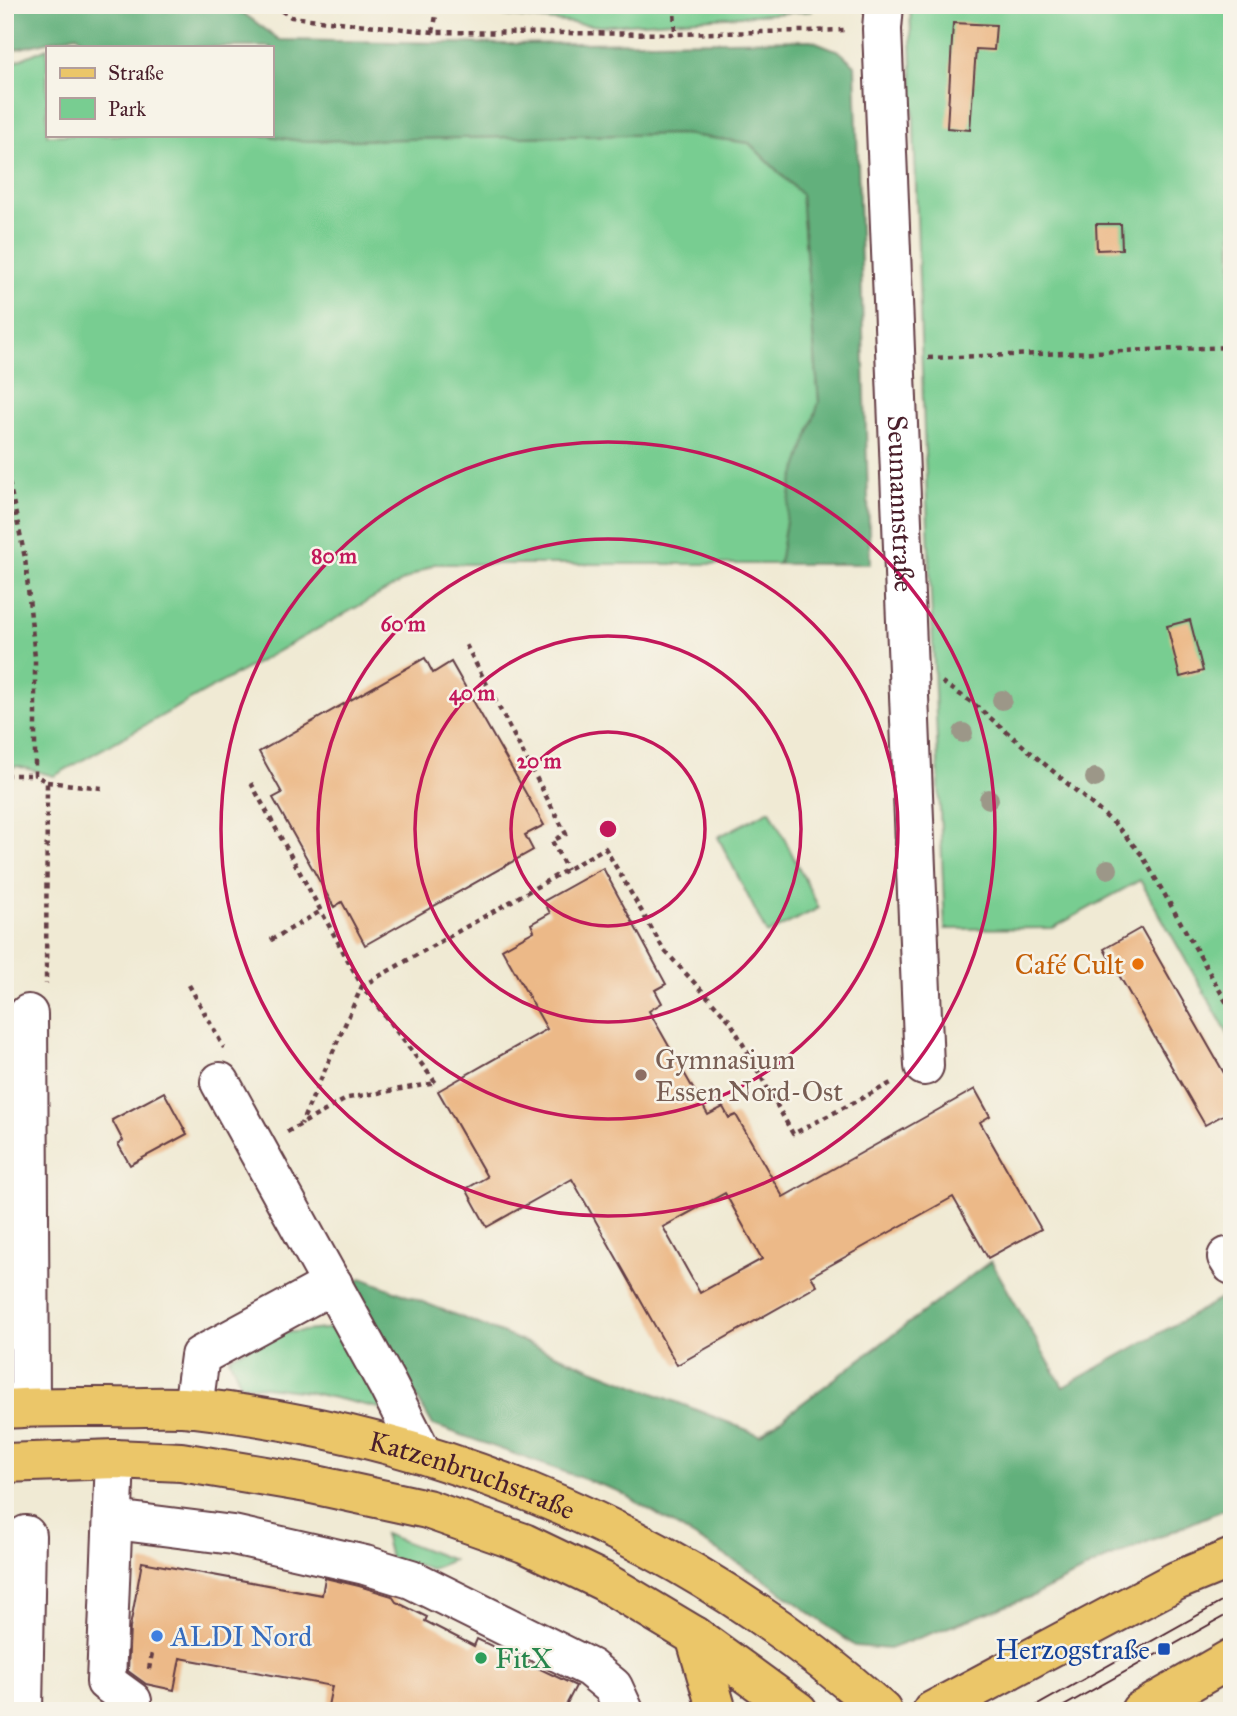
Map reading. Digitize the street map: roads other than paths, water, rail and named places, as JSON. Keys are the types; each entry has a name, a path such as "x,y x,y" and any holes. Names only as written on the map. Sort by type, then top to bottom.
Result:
{"main road":[{"name":"Katzenbruchstraße","path":"18,1408 193,1408 334,1430 422,1453 577,1510 676,1561 761,1615 850,1682 882,1711"},
{"name":"Katzenbruchstraße","path":"5,1463 115,1459 181,1462 307,1483 426,1509 524,1543 603,1581 695,1636 798,1711"},
{"path":"932,1711 1176,1581 1232,1558"},
{"path":"695,1636 717,1711"},
{"path":"1140,1711 1232,1658"}],"street":[{"name":"Seumannstraße","path":"883,17 924,1066"},
{"path":"18,1408 28,1014"},
{"path":"220,1082 422,1453"},
{"path":"193,1408 201,1356 332,1284"},
{"path":"115,1459 115,1520 106,1682 132,1701"},
{"path":"115,1520 233,1535 411,1578 590,1668 612,1687 624,1711"},
{"path":"23,1711 26,1535"}],"tram line":[{"path":"1027,1711 1232,1596"},
{"path":"1055,1711 1232,1612"}],"place":[{"name":"Café Cult","path":"1138,964"},
{"name":"Gymnasium Essen Nord-Ost","path":"641,1075"},
{"name":"ALDI Nord","path":"157,1636"},
{"name":"Herzogstraße","path":"1164,1649"},
{"name":"FitX","path":"481,1658"}]}
